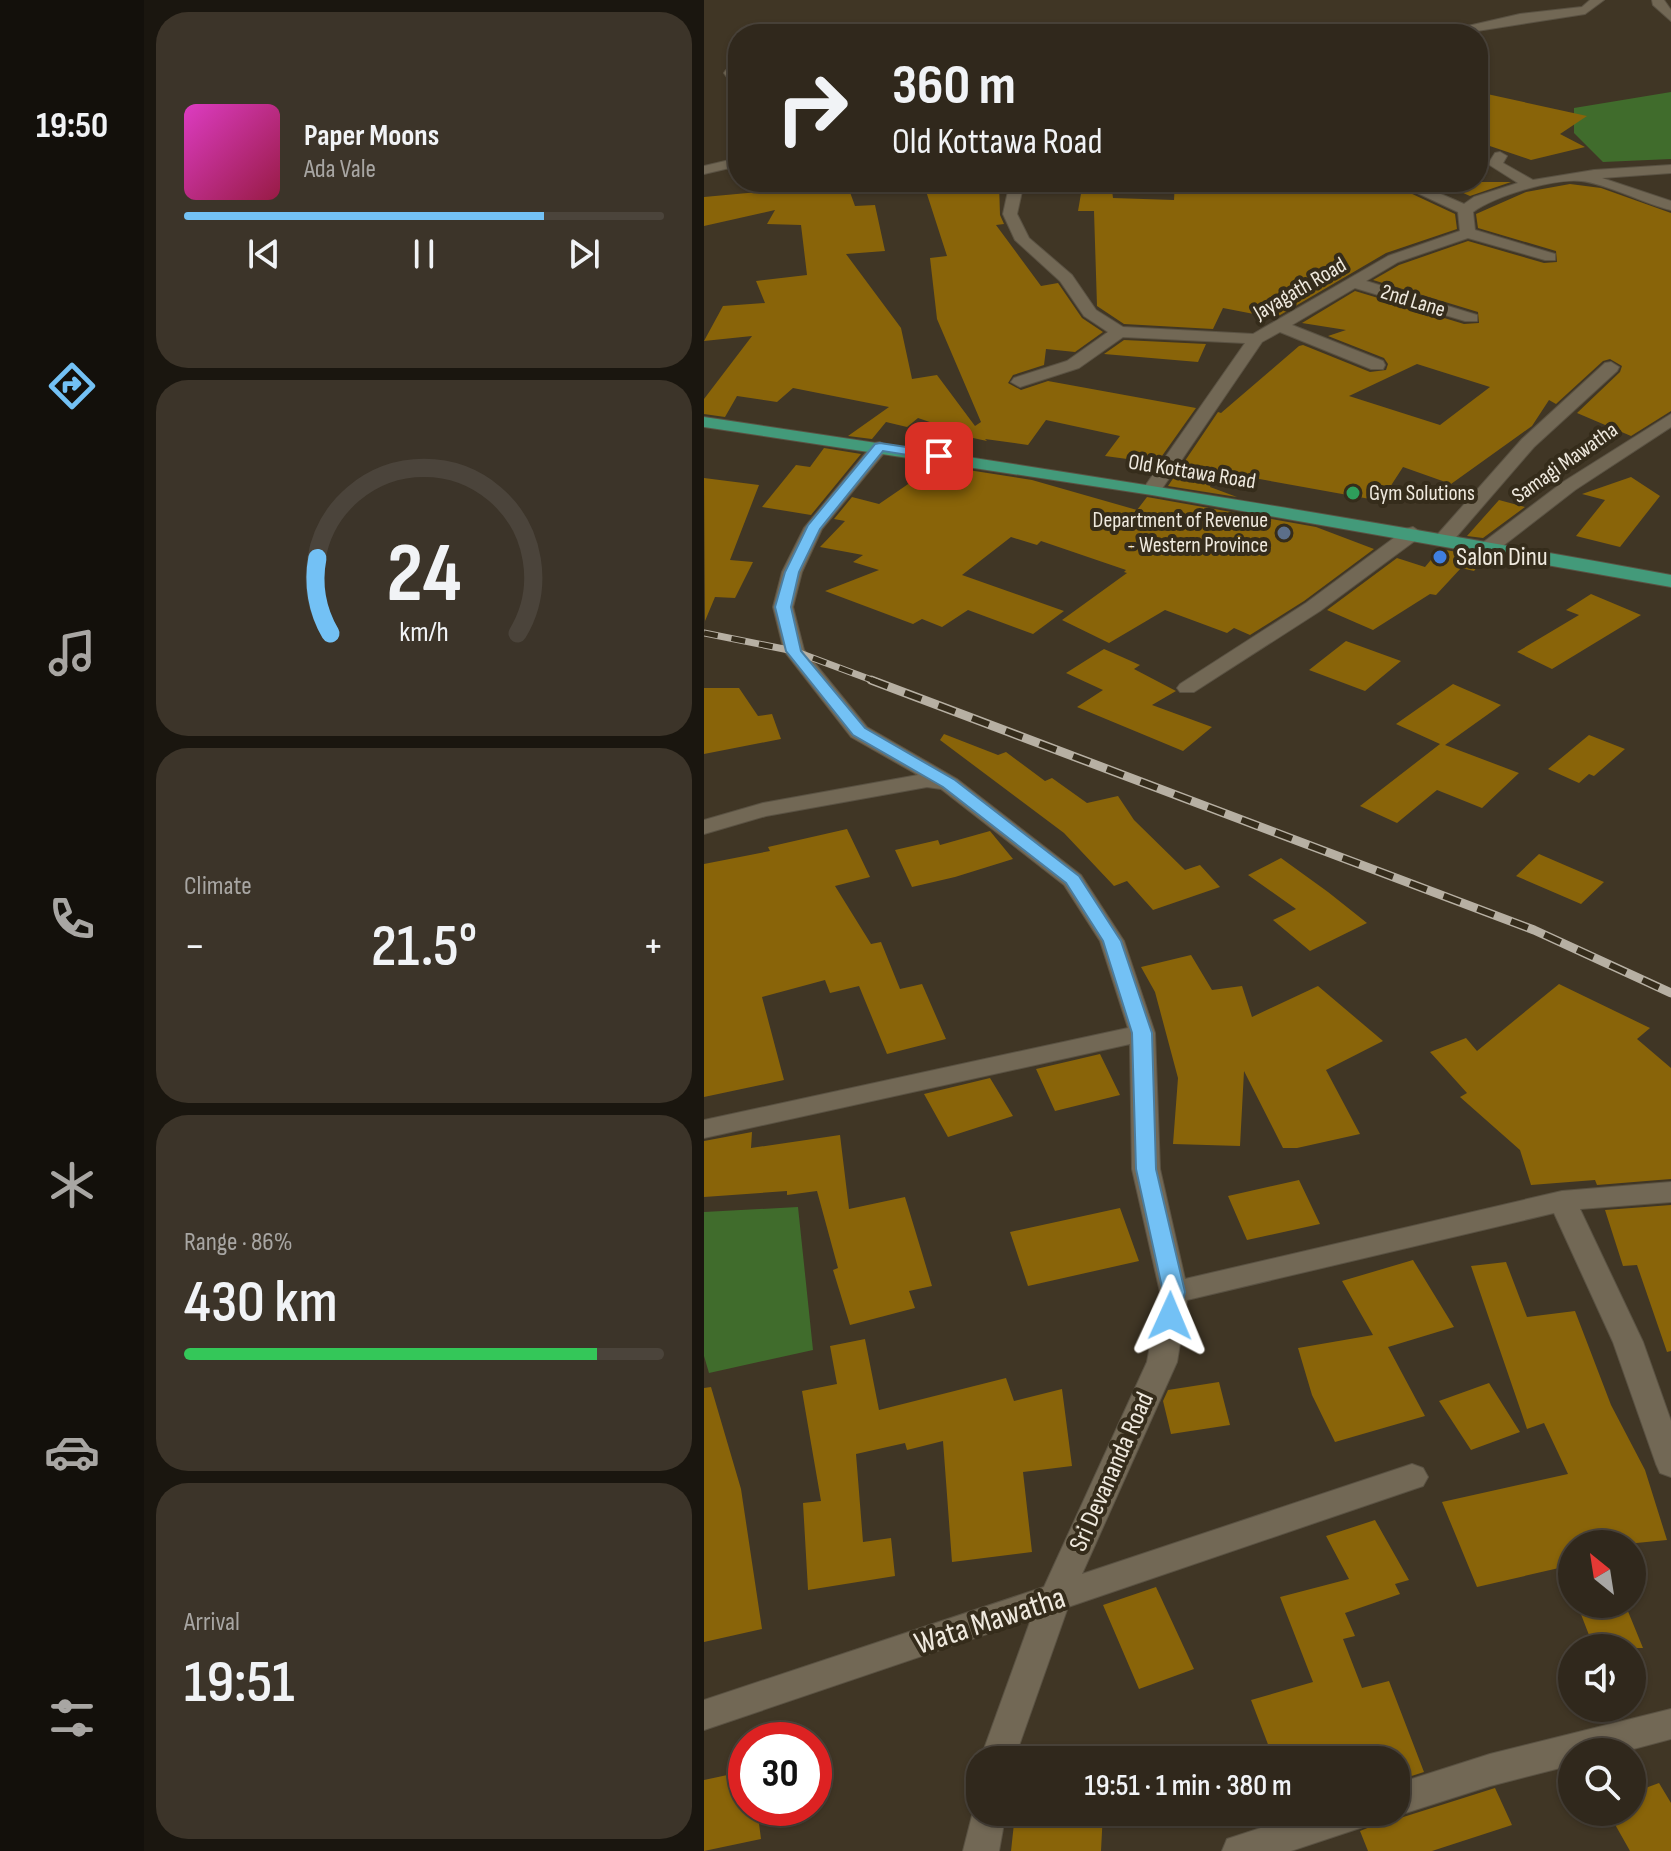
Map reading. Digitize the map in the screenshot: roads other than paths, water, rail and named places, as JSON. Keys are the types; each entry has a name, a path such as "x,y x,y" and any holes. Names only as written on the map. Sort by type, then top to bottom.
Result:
{"main road":[{"name":"Old Kottawa Road","path":"704,422 1152,489 1671,581"}],"street":[{"path":"1488,24 1585,10 1598,0"},
{"path":"1658,0 1671,17"},
{"path":"1500,156 1495,164 1530,184"},
{"path":"704,170 728,164"},
{"path":"1550,257 1468,233 1465,210 1472,202 1530,184 1563,178 1671,169"},
{"path":"1563,178 1594,179 1634,196 1671,206"},
{"path":"1015,192 1010,214 1023,240 1066,278 1090,313 1119,332 1256,339"},
{"path":"1424,192 1465,210"},
{"name":"Jayagath Road","path":"1152,489 1256,339 1393,259 1468,233"},
{"name":"2nd Lane","path":"1355,283 1471,318"},
{"path":"1280,326 1377,365"},
{"path":"1020,382 1054,375 1087,359 1119,332"},
{"path":"1444,539 1528,443 1611,367"},
{"name":"Samagi Mawatha","path":"1488,548 1569,486 1671,419"},
{"name":"Sri Devananda Road","path":"880,447 813,528 792,572 783,607 794,651 859,732 949,784 1073,880 1112,941 1142,1033 1146,1169 1174,1292 1162,1362 1054,1600 1002,1746"},
{"path":"1187,688 1313,607 1413,533"},
{"path":"704,827 763,810 927,780 949,784"},
{"path":"704,1129 1142,1033"},
{"path":"1174,1292 1562,1201 1671,1192"},
{"path":"1562,1201 1628,1342 1671,1464"},
{"name":"Wata Mawatha","path":"704,1715 1054,1600 1412,1477"},
{"path":"1410,1796 1490,1770 1671,1724"},
{"path":"981,1851 985,1826"},
{"path":"1240,1851 1317,1826"}],"railway":[{"path":"704,633 794,651 877,682"},
{"path":"871,680 1534,930 1671,993"}],"place":[{"name":"Gym Solutions","path":"1353,493"},
{"name":"Department of Revenue - Western Province","path":"1284,533"},
{"name":"Salon Dinu","path":"1440,557"}]}
